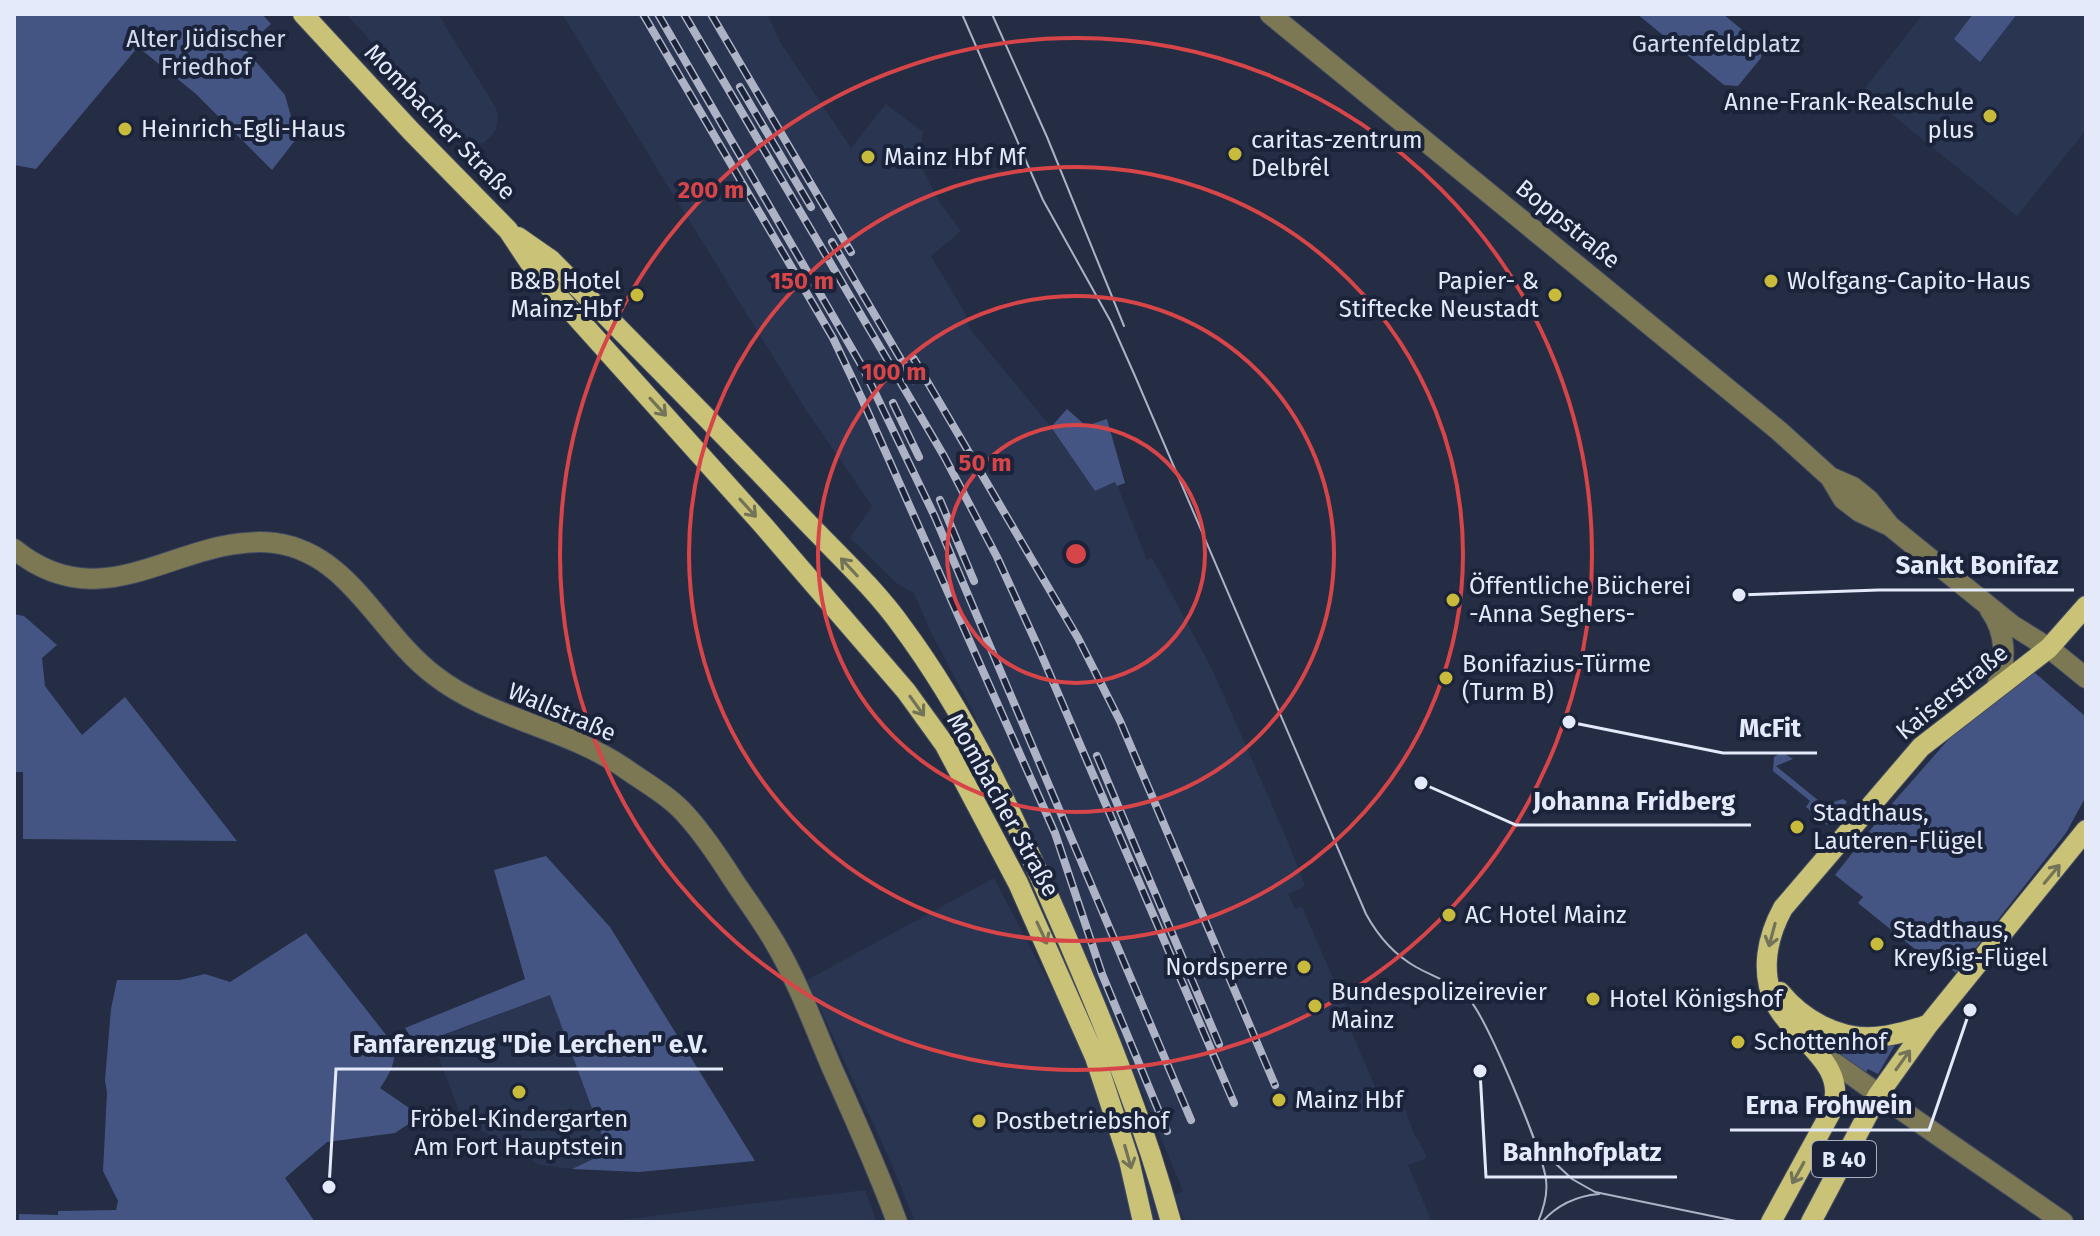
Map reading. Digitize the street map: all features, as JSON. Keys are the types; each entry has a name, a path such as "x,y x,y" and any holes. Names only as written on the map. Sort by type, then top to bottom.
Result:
{"main road":[{"name":"Mombacher Straße","path":"303,14 508,230 551,260 663,373 876,596 910,637 961,714 1031,854 1111,1042 1157,1172 1171,1222"},
{"name":"Mombacher Straße","path":"508,230 536,272 754,514 906,691 945,745 1018,883 1095,1057 1129,1160 1143,1222"},
{"path":"619,364 663,373"},
{"name":"Kaiserstraße","path":"1809,1044 1775,1004 1768,977 1769,938 1783,908 1921,747 2049,648 2086,606"},
{"name":"B 40","path":"1811,1222 1878,1095 1928,1025 2086,830"},
{"path":"1768,977 1789,1004 1803,1015 1837,1031 1858,1037 1875,1037 1928,1025"},
{"name":"B 40","path":"1771,1222 1835,1102 1836,1085 1831,1071 1809,1044"}],"street":[{"name":"Boppstraße","path":"1270,14 1761,415 1830,477 1853,487 1869,500 1890,526 2024,634 2049,648"},
{"name":"Wallstraße","path":"14,549 52,571 95,579 107,579 250,543 276,543 307,552 328,564 347,581 431,674 464,697 590,749 619,764 664,796 686,814 722,862 775,944 794,979 875,1163 897,1222"},
{"path":"1979,598 2001,629 2003,671 1997,686"},
{"path":"2049,648 2086,678"},
{"path":"1809,1044 2063,1222"}],"shaded area":[{"path":"346,14 438,14 496,108 496,129 491,136 483,143 467,146"},
{"path":"562,14 767,14 782,45 851,148 886,104 923,132 919,162 940,203 961,231 931,256 965,313 970,329 1051,427 1095,491 1116,482 1147,560 1152,558 1212,669 1283,830 1305,886 1288,894 1295,909 1302,907 1348,1012 1344,1015 1384,1107 1402,1099 1414,1134 1427,1158 1408,1165 1432,1222 1185,1222 1174,1195 1183,1191 1118,1034 1078,939 970,706 914,593 899,585 850,538 872,506 806,410"},
{"name":"Anne-Frank-Realschule plus","path":"1923,14 2086,14 2086,130 2017,216 1863,91"},
{"path":"994,878 1135,1147 1164,1222 915,1222 890,1160 807,980"},
{"name":"Fröbel-Kindergarten Am Fort Hauptstein","path":"550,995 608,1153 572,1169 540,1165 460,1114 432,1040"},
{"path":"865,1190 877,1222 620,1220"}],"green space":[{"name":"Alter Jüdischer Friedhof","path":"14,14 262,14 271,24 244,48 285,95 297,138 272,170 196,94 138,47 36,169 14,165"},
{"name":"Gartenfeldplatz","path":"1637,14 1723,14 1762,47 1761,58 1738,86 1724,85"},
{"path":"1973,14 2017,14 1980,62 1954,39"},
{"path":"1067,409 1086,426 1107,419 1125,483 1117,486 1115,482 1095,491 1051,427"},
{"path":"14,614 24,616 57,645 42,658 45,686 82,735 125,697 237,841 23,839 23,772 14,772"},
{"path":"2034,672 2086,717 2086,794 2066,833 1956,973 1926,949 1921,954 1858,903 1863,897 1835,875 1883,814 1962,724"},
{"path":"1782,752 1793,759 1776,766 1824,805 1843,799 1847,802 1827,825 1806,807 1810,801 1773,771 1774,757"},
{"path":"546,856 610,927 755,1161 639,1172 572,1169 608,1152 550,995 416,1045 405,1028 525,979 494,870"},
{"path":"306,933 394,1045 392,1068 380,1088 421,1116 395,1133 327,1142 285,1178 315,1222 19,1222 19,1214 58,1215 58,1211 116,1210 118,1201 103,1171 105,1080 111,1009 117,980 180,980 205,974 230,982"},
{"path":"1827,1039 1891,1041 1895,1045 1878,1074 1868,1069 1863,1077"}],"tram line":[{"path":"962,14 1043,200 1111,322 1366,914 1381,937 1400,956 1463,993 1488,1032 1543,1165 1546,1191 1538,1222"},
{"path":"992,14 1047,137 1124,326"},
{"path":"1547,1149 1555,1163 1572,1179 1595,1192 1741,1222"},
{"path":"1542,1222 1568,1202 1599,1194"}],"railway":[{"path":"643,14 833,338 862,399 1055,833 1102,974 1167,1131"},
{"path":"658,14 863,368 935,517 1191,1120"},
{"path":"684,14 944,456 997,557 1234,1103"},
{"path":"711,14 851,252"},
{"path":"740,87 811,207"},
{"path":"832,242 913,380"},
{"path":"914,359 1078,638 1120,721 1275,1085"},
{"path":"893,403 919,457"},
{"path":"940,500 974,581"},
{"path":"1097,756 1219,1044"}],"place":[{"name":"Anne-Frank-Realschule plus","path":"1990,116"},
{"name":"Heinrich-Egli-Haus","path":"125,129"},
{"name":"caritas-zentrum Delbrêl","path":"1235,154"},
{"name":"Mainz Hbf Mf","path":"868,157"},
{"name":"Wolfgang-Capito-Haus","path":"1771,281"},
{"name":"B&B Hotel Mainz-Hbf","path":"637,295"},
{"name":"Papier- & Stiftecke Neustadt","path":"1555,295"},
{"name":"Sankt Bonifaz","path":"1739,595"},
{"name":"Öffentliche Bücherei -Anna Seghers-","path":"1453,600"},
{"name":"Bonifazius-Türme (Turm B)","path":"1446,678"},
{"name":"McFit","path":"1569,722"},
{"name":"Johanna Fridberg","path":"1421,783"},
{"name":"Stadthaus, Lauteren-Flügel","path":"1797,827"},
{"name":"AC Hotel Mainz","path":"1449,915"},
{"name":"Stadthaus, Kreyßig-Flügel","path":"1877,944"},
{"name":"Nordsperre","path":"1304,967"},
{"name":"Hotel Königshof","path":"1593,999"},
{"name":"Bundespolizeirevier Mainz","path":"1315,1006"},
{"name":"Erna Frohwein","path":"1970,1010"},
{"name":"Schottenhof","path":"1738,1042"},
{"name":"Bahnhofplatz","path":"1480,1071"},
{"name":"Fröbel-Kindergarten Am Fort Hauptstein","path":"519,1092"},
{"name":"Mainz Hbf","path":"1279,1100"},
{"name":"Postbetriebshof","path":"979,1121"},
{"name":"Fanfarenzug \"Die Lerchen\" e.V.","path":"329,1187"}]}
